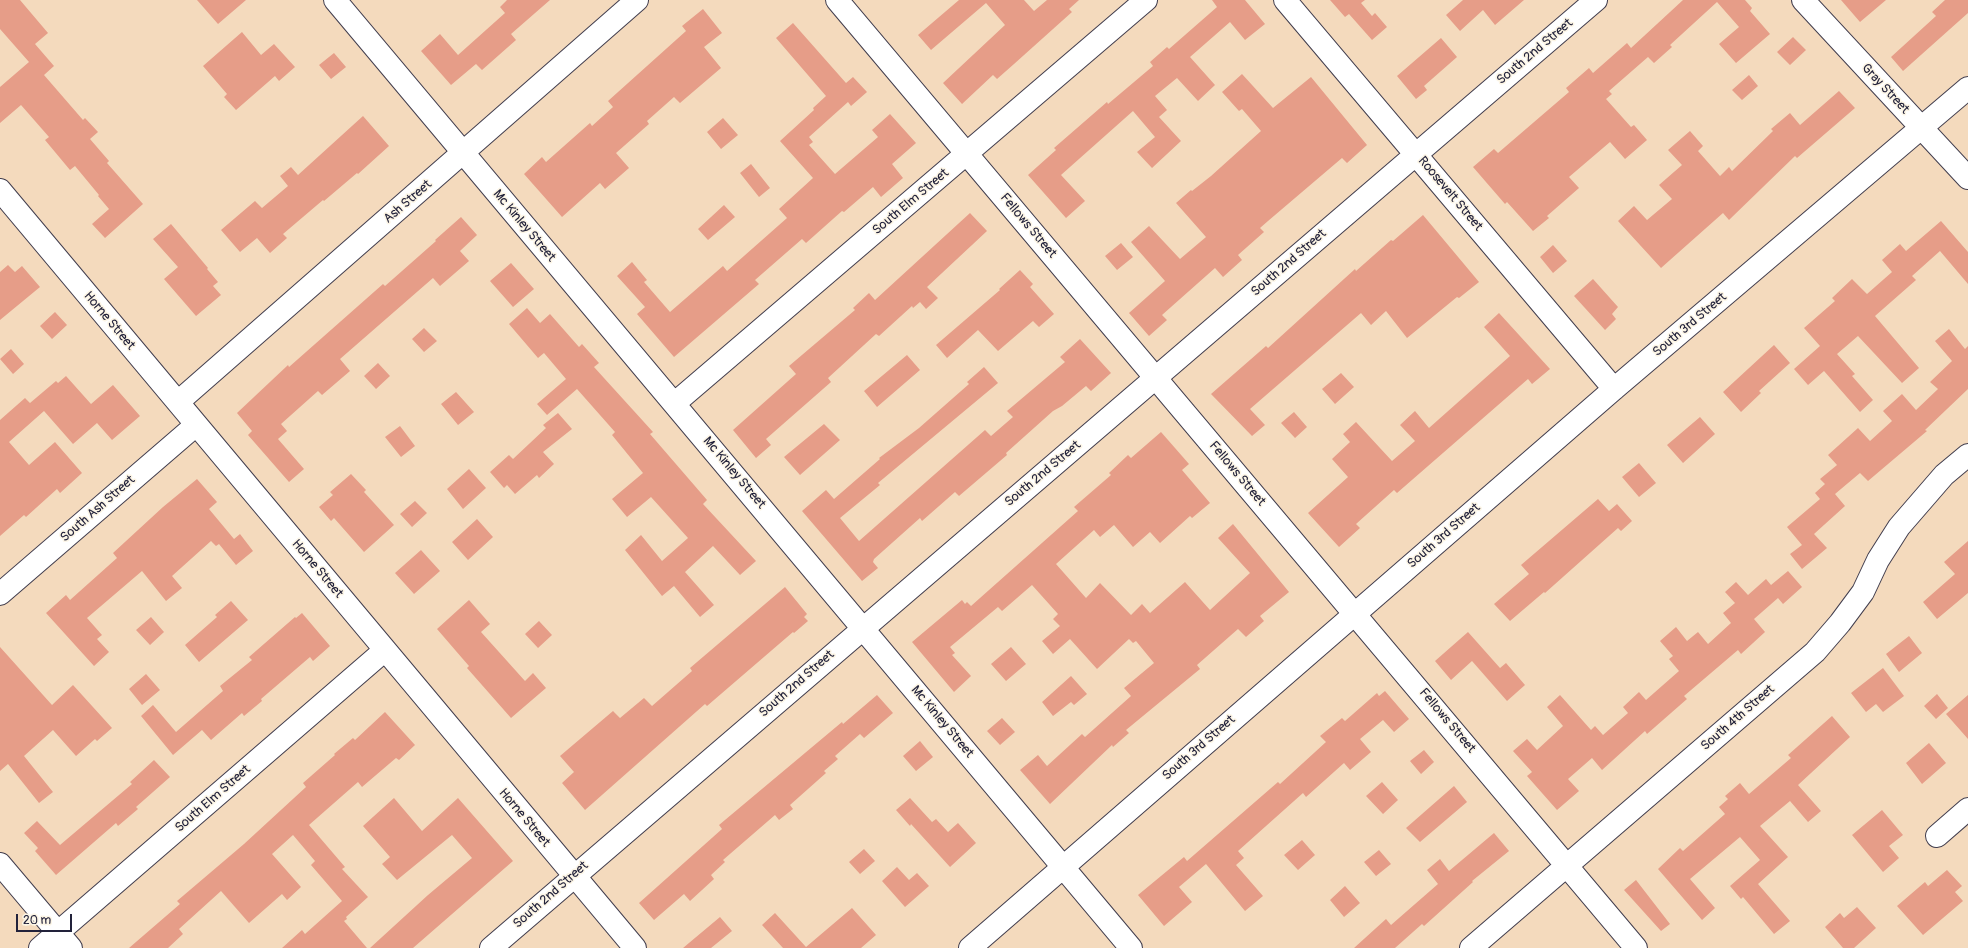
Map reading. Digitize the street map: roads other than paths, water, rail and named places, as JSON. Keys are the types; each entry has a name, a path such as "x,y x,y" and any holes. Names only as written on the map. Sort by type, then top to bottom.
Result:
{"street":[{"name":"Mc Kinley Street","path":"335,0 463,154 675,403 1131,948"},
{"name":"Ash Street","path":"178,402 463,154 637,0"},
{"name":"Fellows Street","path":"837,0 1155,378 1355,612 1636,948"},
{"name":"South Elm Street","path":"675,403 1146,0"},
{"name":"Roosevelt Street","path":"1285,0 1614,389"},
{"name":"South 2nd Street","path":"491,948 573,876 1596,0"},
{"name":"Gray Street","path":"1803,0 1968,178"},
{"name":"South 3rd Street","path":"970,948 1355,612 1614,389 1968,88"},
{"name":"Horne Street","path":"4,202 178,402 573,876 635,948"},
{"name":"South Ash Street","path":"0,594 196,425"},
{"name":"South 4th Street","path":"1471,948 1815,652 1840,623 1863,592 1878,560 1899,527 1944,475 1968,455"},
{"name":"South Elm Street","path":"40,948 65,940 385,650"},
{"path":"1936,836 1968,809"},
{"path":"0,864 65,940"}]}
